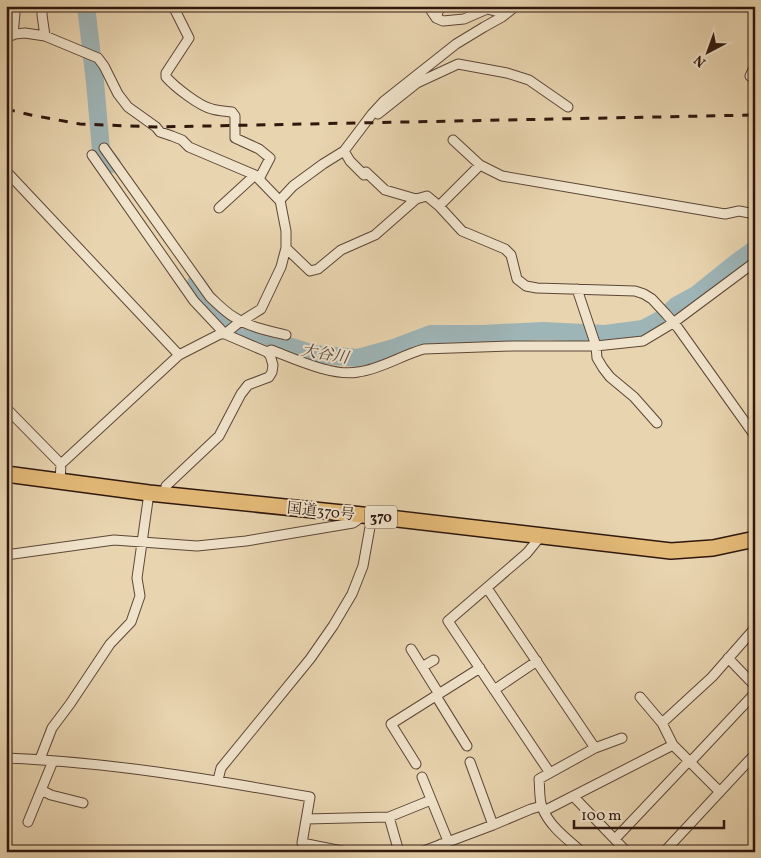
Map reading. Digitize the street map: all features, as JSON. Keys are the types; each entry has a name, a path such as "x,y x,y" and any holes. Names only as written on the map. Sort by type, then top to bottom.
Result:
{"highway":[{"name":"国道370号","path":"6,474 149,493 671,551 713,548 755,539"}],"street":[{"path":"12,6 15,13 10,36 25,32 45,36 98,58 118,94 128,107 160,132 182,140 190,147 257,177 280,201 286,231 286,248 281,267 261,309 227,332 178,355 61,464 60,481"},
{"path":"42,6 45,36"},
{"path":"173,6 189,38 166,73 166,77 197,102 210,109 232,112 235,116 235,138 259,149 270,158 257,177 220,208"},
{"path":"428,6 436,18 443,21 464,19 487,9 499,12 502,17"},
{"path":"436,18 440,6"},
{"path":"280,201 293,186 344,151 370,116 384,101 456,44 502,17 516,6"},
{"path":"370,116 377,115 417,83 458,64 529,80 568,106"},
{"path":"750,76 755,66"},
{"path":"453,140 480,165 502,176 725,214 739,211 755,214"},
{"path":"104,148 210,297 240,322 286,335"},
{"path":"344,151 350,161 364,175 366,172 386,190 416,199"},
{"path":"92,155 194,301 227,332 267,352 273,365 272,372 268,377 248,385 241,394 219,436 166,486 165,494"},
{"path":"439,206 480,165"},
{"path":"6,171 178,355"},
{"path":"286,248 310,271 318,269 341,250 375,235 416,199 427,196 462,231 505,249 511,255 517,279 526,286 577,290 634,291 652,299 673,323 755,436"},
{"path":"267,352 271,350 321,368 356,373 424,349 596,346 643,342 673,323 755,262"},
{"path":"577,290 596,346 597,358 603,368 610,377 634,397 657,423"},
{"path":"6,408 61,464"},
{"path":"40,759 52,728 110,644 131,622 140,596 137,578 149,493"},
{"path":"6,555 114,540 197,546 246,541 353,523 367,516"},
{"path":"218,780 220,768 310,659 352,594 363,566 367,516"},
{"path":"540,536 527,553 448,621 550,773"},
{"path":"487,588 595,748"},
{"path":"662,723 712,677 755,628"},
{"path":"411,649 467,746"},
{"path":"728,658 755,686"},
{"path":"422,667 434,660"},
{"path":"494,690 537,661"},
{"path":"416,764 391,724 480,668"},
{"path":"615,839 755,693"},
{"path":"640,697 662,723 673,745 720,792"},
{"path":"582,852 548,818 543,808 540,779 595,748 622,738"},
{"path":"421,852 531,809 543,808 572,796 673,745"},
{"path":"664,852 755,754"},
{"path":"6,758 40,759 131,768 218,780 310,797 302,843 348,852"},
{"path":"28,822 53,761"},
{"path":"470,762 493,825"},
{"path":"422,777 447,852"},
{"path":"41,790 51,795 83,803"},
{"path":"572,796 628,852"},
{"path":"306,819 389,817 431,800"},
{"path":"389,817 399,852"}],"waterway":[{"name":"大谷川","path":"86,6 101,150 112,164"},
{"name":"大谷川","path":"196,283 219,316 247,329 276,342 314,354 358,358 394,348 431,334 543,331 605,334 643,329 662,319 676,306 696,295 755,249"}],"railway":[{"path":"6,109 80,124 156,127 755,115"}]}
